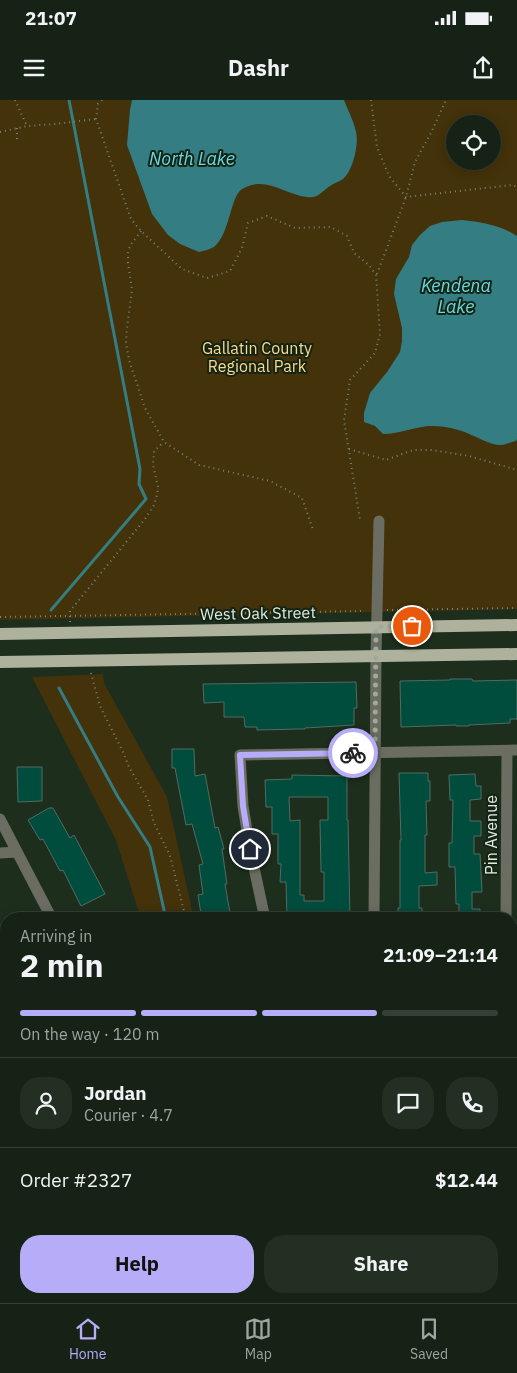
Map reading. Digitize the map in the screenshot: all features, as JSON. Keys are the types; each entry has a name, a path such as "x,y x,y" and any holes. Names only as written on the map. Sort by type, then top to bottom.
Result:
{"main road":[{"name":"West Oak Street","path":"0,634 517,625"},
{"path":"0,662 517,654"}],"street":[{"path":"374,912 376,627 379,521"},
{"path":"264,912 243,806 240,755 512,750"},
{"name":"Pin Avenue","path":"506,912 512,750"},
{"path":"0,819 18,852 45,912"},
{"path":"0,853 18,852"}],"path":[{"path":"16,100 27,126"},
{"path":"102,100 98,104 96,119 131,219 141,231 182,269 208,278 230,271 242,248 248,223 267,216 294,228 331,227 347,236 354,252 369,265 376,275"},
{"path":"371,100 377,147 389,176 406,197"},
{"path":"360,520 344,420 350,380 375,353 380,334 376,275 406,197 415,162 446,100"},
{"path":"0,132 27,126 96,119"},
{"path":"17,128 18,139"},
{"path":"406,197 512,185 517,187"},
{"path":"141,231 130,246 128,253 132,290 126,343 128,360 135,382 145,408 164,442 199,465 270,481 302,498 313,530"},
{"path":"69,632 70,611 146,519 154,505 158,487 153,465 154,451 164,442"},
{"path":"349,449 386,460 413,450 432,450 469,456 517,470"},
{"path":"0,617 517,608"},
{"path":"88,660 100,706 129,767 148,800 154,822 170,856 184,912"}],"green space":[{"name":"Gallatin County Regional Park","path":"0,100 517,100 517,609 0,620"},
{"path":"103,674 104,683 167,797 192,912 139,912 116,840 32,677"}],"water":[{"name":"North Lake","path":"132,100 344,100 357,137 354,157 350,170 343,179 314,197 298,195 259,184 242,189 238,193 227,225 219,241 214,247 199,252 180,244 168,235 152,214 127,145"},
{"name":"Kendena Lake","path":"462,220 504,229 517,236 517,439 503,445 492,444 451,428 433,426 383,434 375,426 364,422 364,413 370,393 400,352 402,328 394,294 396,279 409,257 412,245 430,226 442,222"}],"building":[{"path":"472,679 473,681 517,680 517,719 510,719 510,723 469,726 401,727 400,681"},
{"path":"356,682 357,708 354,708 354,725 257,730 257,727 245,727 244,717 224,717 224,702 204,703 203,684"},
{"path":"172,749 194,749 195,776 205,774 215,828 218,827 224,849 222,849 227,884 225,884 230,912 201,912 198,895 203,894 199,865 203,864 192,824 186,825 175,768 172,768"},
{"path":"17,767 42,767 42,801 18,802"},
{"path":"399,773 428,773 430,801 426,801 425,873 437,872 437,885 419,886 419,908 422,908 422,912 398,912 398,908 400,908 401,840"},
{"path":"475,774 476,786 481,786 481,799 470,800 470,821 481,821 481,836 474,836 474,854 480,854 482,892 472,892 472,909 480,909 480,912 459,912 459,904 456,904 455,867 449,867 449,843 452,843 453,800 450,800 449,775"},
{"path":"292,775 347,776 350,912 287,912 286,882 280,882 281,864 278,864 278,834 272,834 272,807 266,807 265,780 292,779","holes":["289,797 328,797 328,820 320,820 321,872 324,872 324,901 304,901 304,895 300,895 300,820 290,821"]},
{"path":"49,808 53,808 70,838 74,835 105,894 81,906 63,870 60,871 43,839 40,840 28,820"}],"waterway":[{"path":"51,610 146,499 139,484 140,469 69,100"},
{"path":"59,688 118,797 150,847 164,912"}],"way so far":[{"path":"353,753 375,753 376,627 412,626"}],"route":[{"path":"250,849 243,806 240,755 353,753"}]}
